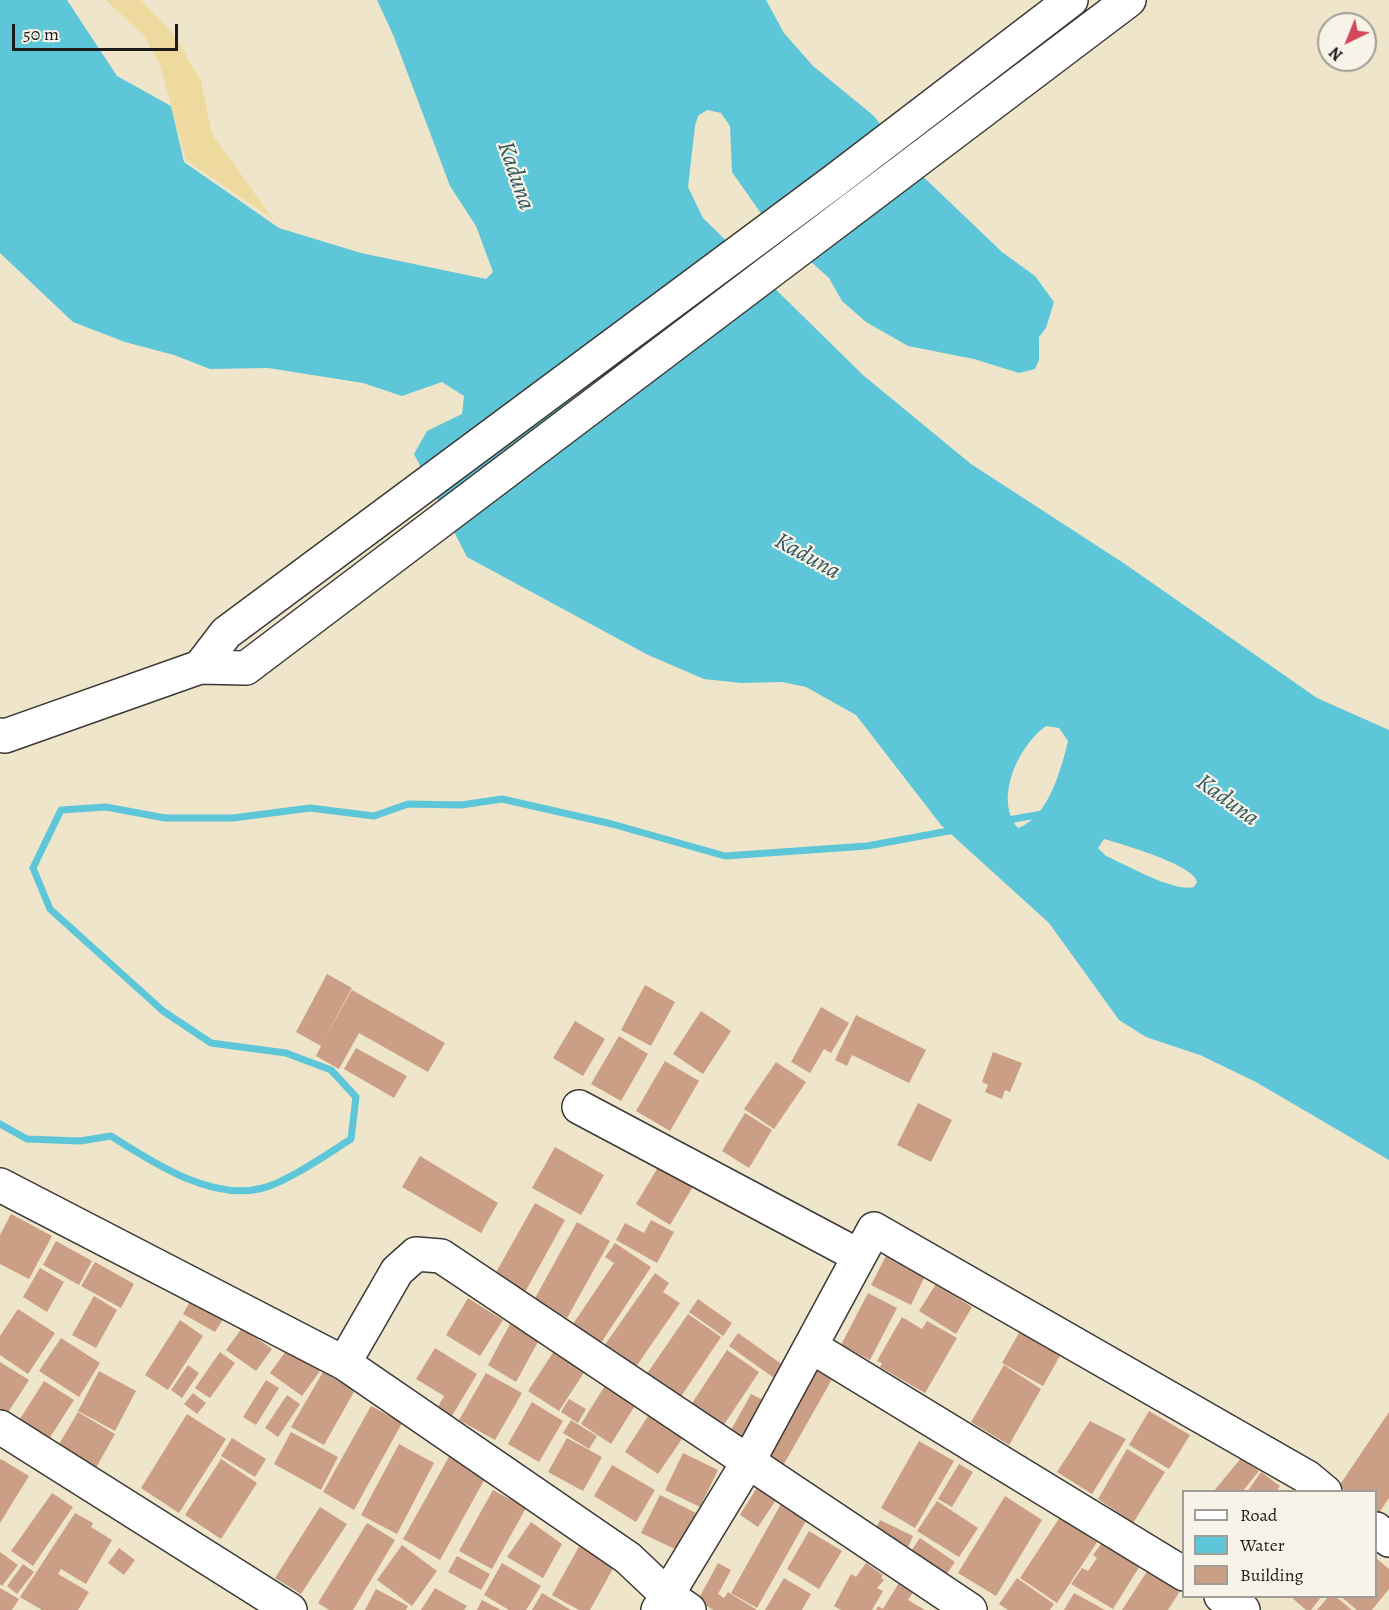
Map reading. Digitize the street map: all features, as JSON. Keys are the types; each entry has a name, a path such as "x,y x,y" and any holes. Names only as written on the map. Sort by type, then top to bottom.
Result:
{"street":[{"path":"200,667 225,633 833,182 1071,0"},
{"path":"0,735 5,736 200,667 246,668 1129,0"},
{"path":"579,1107 859,1256"},
{"path":"0,1185 344,1363 628,1558 671,1605 812,1347 874,1228 1307,1477 1325,1490"},
{"path":"344,1363 398,1271 416,1254 441,1256 970,1610"},
{"path":"812,1347 1182,1573"},
{"path":"0,1426 290,1610"},
{"path":"1377,1530 1389,1540"},
{"path":"1224,1598 1243,1610"}],"sand":[{"path":"106,0 141,0 174,35 201,81 212,134 273,219 186,160 160,65 145,37"}],"water":[{"name":"Kaduna","path":"0,0 67,0 117,76 171,106 184,162 279,228 361,253 486,279 493,272 476,226 450,186 394,37 377,0 766,0 784,33 813,66 874,116 912,166 1002,252 1035,276 1054,302 1046,328 1039,337 1039,360 1035,369 1019,373 974,359 908,346 866,322 842,301 829,278 767,222 732,172 730,126 721,113 707,110 698,116 695,126 688,187 703,218 863,375 971,464 1125,564 1317,698 1389,730 1389,1160 1256,1082 1200,1055 1146,1037 1119,1020 1049,923 941,825 856,715 806,687 782,682 741,683 704,679 648,655 467,557 414,454 427,431 462,414 464,396 442,382 402,396 363,383 268,368 210,369 174,355 125,342 73,322 0,253","holes":["1046,726 1059,728 1068,741 1065,753 1052,792 1045,804 1028,823 1018,828 1011,816 1008,802 1012,773 1027,746","1104,839 1171,862 1193,875 1197,882 1194,887 1175,886 1137,871 1106,856 1098,848"]}],"building":[{"path":"327,974 352,988 325,1038 352,990 445,1043 428,1072 359,1033 339,1069 316,1056 321,1046 296,1032"},
{"path":"645,985 675,1002 651,1046 621,1030"},
{"path":"821,1007 849,1023 831,1053 824,1049 810,1073 791,1062"},
{"path":"701,1011 731,1031 703,1074 673,1054"},
{"path":"856,1015 926,1050 909,1083 852,1055 847,1066 835,1060"},
{"path":"575,1021 605,1039 583,1076 553,1058"},
{"path":"619,1036 648,1054 621,1101 591,1084"},
{"path":"356,1048 407,1076 394,1098 344,1069"},
{"path":"993,1052 1022,1063 1010,1092 1005,1090 1002,1099 985,1092 988,1085 982,1082"},
{"path":"665,1061 699,1081 670,1131 636,1111"},
{"path":"776,1062 806,1082 774,1129 744,1109"},
{"path":"918,1103 952,1120 931,1162 897,1145"},
{"path":"745,1113 772,1130 749,1168 722,1151"},
{"path":"555,1147 604,1175 581,1215 532,1188"},
{"path":"420,1156 498,1203 481,1233 402,1187"},
{"path":"660,1164 694,1185 670,1225 636,1204"},
{"path":"535,1203 565,1220 525,1292 494,1276"},
{"path":"11,1214 52,1236 29,1279 0,1264 0,1235"},
{"path":"651,1220 674,1232 657,1263 616,1240 625,1223 644,1233"},
{"path":"577,1222 610,1241 567,1318 534,1300"},
{"path":"56,1241 92,1261 79,1285 43,1265"},
{"path":"615,1243 651,1267 599,1346 571,1327 614,1263 605,1257"},
{"path":"887,1254 926,1274 911,1305 871,1285"},
{"path":"95,1262 134,1284 121,1308 81,1286"},
{"path":"40,1268 64,1282 47,1312 23,1297"},
{"path":"655,1273 669,1283 663,1292 680,1303 633,1371 602,1349"},
{"path":"936,1284 972,1307 956,1334 919,1311"},
{"path":"868,1293 897,1308 870,1360 841,1345"},
{"path":"94,1296 117,1310 96,1348 72,1335"},
{"path":"193,1296 225,1316 215,1332 183,1314"},
{"path":"468,1298 503,1320 480,1356 446,1335"},
{"path":"698,1299 732,1323 723,1336 689,1312"},
{"path":"18,1309 55,1333 28,1374 0,1355 0,1336"},
{"path":"688,1314 721,1337 678,1401 644,1378"},
{"path":"902,1317 922,1329 927,1321 957,1338 925,1393 880,1367 882,1363 877,1361"},
{"path":"180,1320 203,1336 168,1390 145,1375"},
{"path":"510,1324 539,1340 516,1382 488,1365"},
{"path":"242,1328 272,1349 256,1371 226,1350"},
{"path":"1020,1331 1061,1354 1043,1386 1002,1363"},
{"path":"738,1333 783,1365 774,1378 729,1346"},
{"path":"61,1338 100,1363 79,1397 39,1371"},
{"path":"288,1348 320,1371 302,1396 270,1373"},
{"path":"435,1348 477,1374 452,1416 438,1407 444,1396 416,1379"},
{"path":"727,1350 759,1372 719,1432 687,1411"},
{"path":"554,1351 585,1371 559,1411 528,1391"},
{"path":"220,1352 235,1363 210,1398 195,1388"},
{"path":"0,1362 29,1380 7,1414 0,1409"},
{"path":"188,1365 199,1373 182,1398 171,1390"},
{"path":"1004,1365 1041,1389 1009,1445 971,1422"},
{"path":"820,1366 835,1374 784,1464 769,1455"},
{"path":"99,1371 136,1391 115,1431 78,1411"},
{"path":"323,1372 355,1390 324,1445 291,1427"},
{"path":"486,1373 522,1393 495,1440 459,1420"},
{"path":"266,1380 279,1388 256,1425 243,1417"},
{"path":"44,1381 74,1400 49,1439 20,1419"},
{"path":"606,1384 636,1404 611,1444 581,1424"},
{"path":"193,1393 206,1403 197,1414 184,1404"},
{"path":"751,1394 765,1401 739,1446 726,1439"},
{"path":"287,1395 300,1404 278,1437 265,1428"},
{"path":"569,1399 586,1409 578,1423 561,1412"},
{"path":"532,1402 563,1421 539,1462 508,1444"},
{"path":"371,1406 402,1423 354,1510 323,1492"},
{"path":"1149,1411 1190,1435 1169,1469 1129,1445"},
{"path":"78,1412 115,1434 93,1473 55,1451"},
{"path":"1389,1412 1389,1498 1379,1513 1377,1512 1377,1490 1344,1490 1339,1486"},
{"path":"650,1413 684,1436 658,1474 625,1452"},
{"path":"187,1414 226,1439 179,1513 141,1488"},
{"path":"571,1420 597,1436 589,1449 563,1433"},
{"path":"1090,1421 1126,1439 1092,1494 1057,1472"},
{"path":"291,1432 338,1457 321,1490 274,1464"},
{"path":"232,1438 266,1459 255,1477 221,1456"},
{"path":"567,1438 602,1457 583,1491 548,1472"},
{"path":"919,1441 954,1461 915,1528 881,1508"},
{"path":"399,1444 434,1463 397,1534 361,1515"},
{"path":"1127,1449 1165,1472 1133,1523 1098,1499"},
{"path":"683,1453 718,1470 700,1507 665,1490"},
{"path":"450,1455 487,1475 440,1560 403,1539"},
{"path":"1242,1457 1259,1471 1244,1490 1215,1490"},
{"path":"221,1459 257,1483 221,1539 185,1515"},
{"path":"0,1460 29,1476 0,1523"},
{"path":"959,1464 973,1472 952,1507 938,1499"},
{"path":"612,1465 655,1490 636,1522 594,1496"},
{"path":"1261,1472 1280,1486 1277,1490 1248,1490"},
{"path":"759,1484 778,1497 758,1527 740,1515"},
{"path":"493,1490 526,1508 492,1569 459,1551"},
{"path":"52,1493 73,1507 33,1566 11,1551"},
{"path":"660,1495 696,1513 677,1550 641,1533"},
{"path":"1005,1496 1042,1520 996,1596 958,1573"},
{"path":"937,1501 978,1528 959,1557 917,1531"},
{"path":"781,1504 807,1519 757,1608 731,1593"},
{"path":"320,1507 347,1524 301,1594 275,1578"},
{"path":"75,1513 93,1523 91,1527 112,1540 86,1584 61,1569 58,1574 89,1592 78,1610 42,1610 20,1597"},
{"path":"1060,1517 1097,1542 1057,1603 1020,1578"},
{"path":"880,1520 913,1536 908,1547 874,1532"},
{"path":"531,1522 562,1544 543,1578 507,1557"},
{"path":"367,1523 395,1540 353,1610 329,1610 318,1603"},
{"path":"809,1531 842,1551 819,1589 787,1569"},
{"path":"920,1538 955,1562 946,1575 911,1551"},
{"path":"1104,1540 1141,1564 1113,1609 1071,1584 1082,1568 1088,1571 1097,1558 1093,1555"},
{"path":"581,1543 616,1563 590,1610 579,1610 552,1595"},
{"path":"402,1545 437,1571 412,1606 377,1580"},
{"path":"119,1548 135,1560 124,1575 108,1563"},
{"path":"0,1552 18,1565 2,1586 0,1584"},
{"path":"457,1556 490,1574 481,1590 448,1572"},
{"path":"1377,1559 1389,1569 1389,1589 1372,1610 1357,1610 1342,1598 1377,1598"},
{"path":"502,1563 541,1586 526,1610 509,1610 484,1595"},
{"path":"718,1563 731,1570 718,1594 724,1598 728,1592 757,1610 713,1610 698,1600"},
{"path":"866,1563 883,1575 881,1578 884,1580 877,1588 883,1591 872,1610 841,1610 834,1606 851,1574 856,1577"},
{"path":"23,1564 34,1572 17,1594 7,1586"},
{"path":"1148,1570 1180,1591 1168,1610 1122,1610"},
{"path":"784,1578 811,1594 802,1610 765,1610"},
{"path":"1017,1578 1054,1604 1050,1610 1008,1610 999,1604"},
{"path":"900,1581 915,1589 908,1600 925,1610 876,1610 878,1606 883,1609"},
{"path":"0,1588 19,1599 12,1610 0,1610"},
{"path":"435,1588 467,1606 464,1610 421,1610"},
{"path":"376,1589 408,1606 406,1610 365,1610"},
{"path":"542,1593 571,1610 532,1610"},
{"path":"1074,1593 1105,1610 1064,1610"},
{"path":"1292,1598 1320,1598 1311,1610 1306,1610"},
{"path":"1327,1598 1337,1598 1352,1610 1317,1610"},
{"path":"482,1600 501,1610 477,1610"}],"waterway":[{"path":"0,1124 27,1139 80,1141 111,1136 183,1177 203,1185 244,1191 263,1188 284,1180 351,1139 356,1097 331,1070 286,1053 211,1043 163,1011 50,909 33,868 61,810 106,807 165,818 233,818 310,808 374,816 408,804 461,805 502,799 612,824 725,856 867,846 954,830"},
{"path":"1003,821 1042,814"}]}
